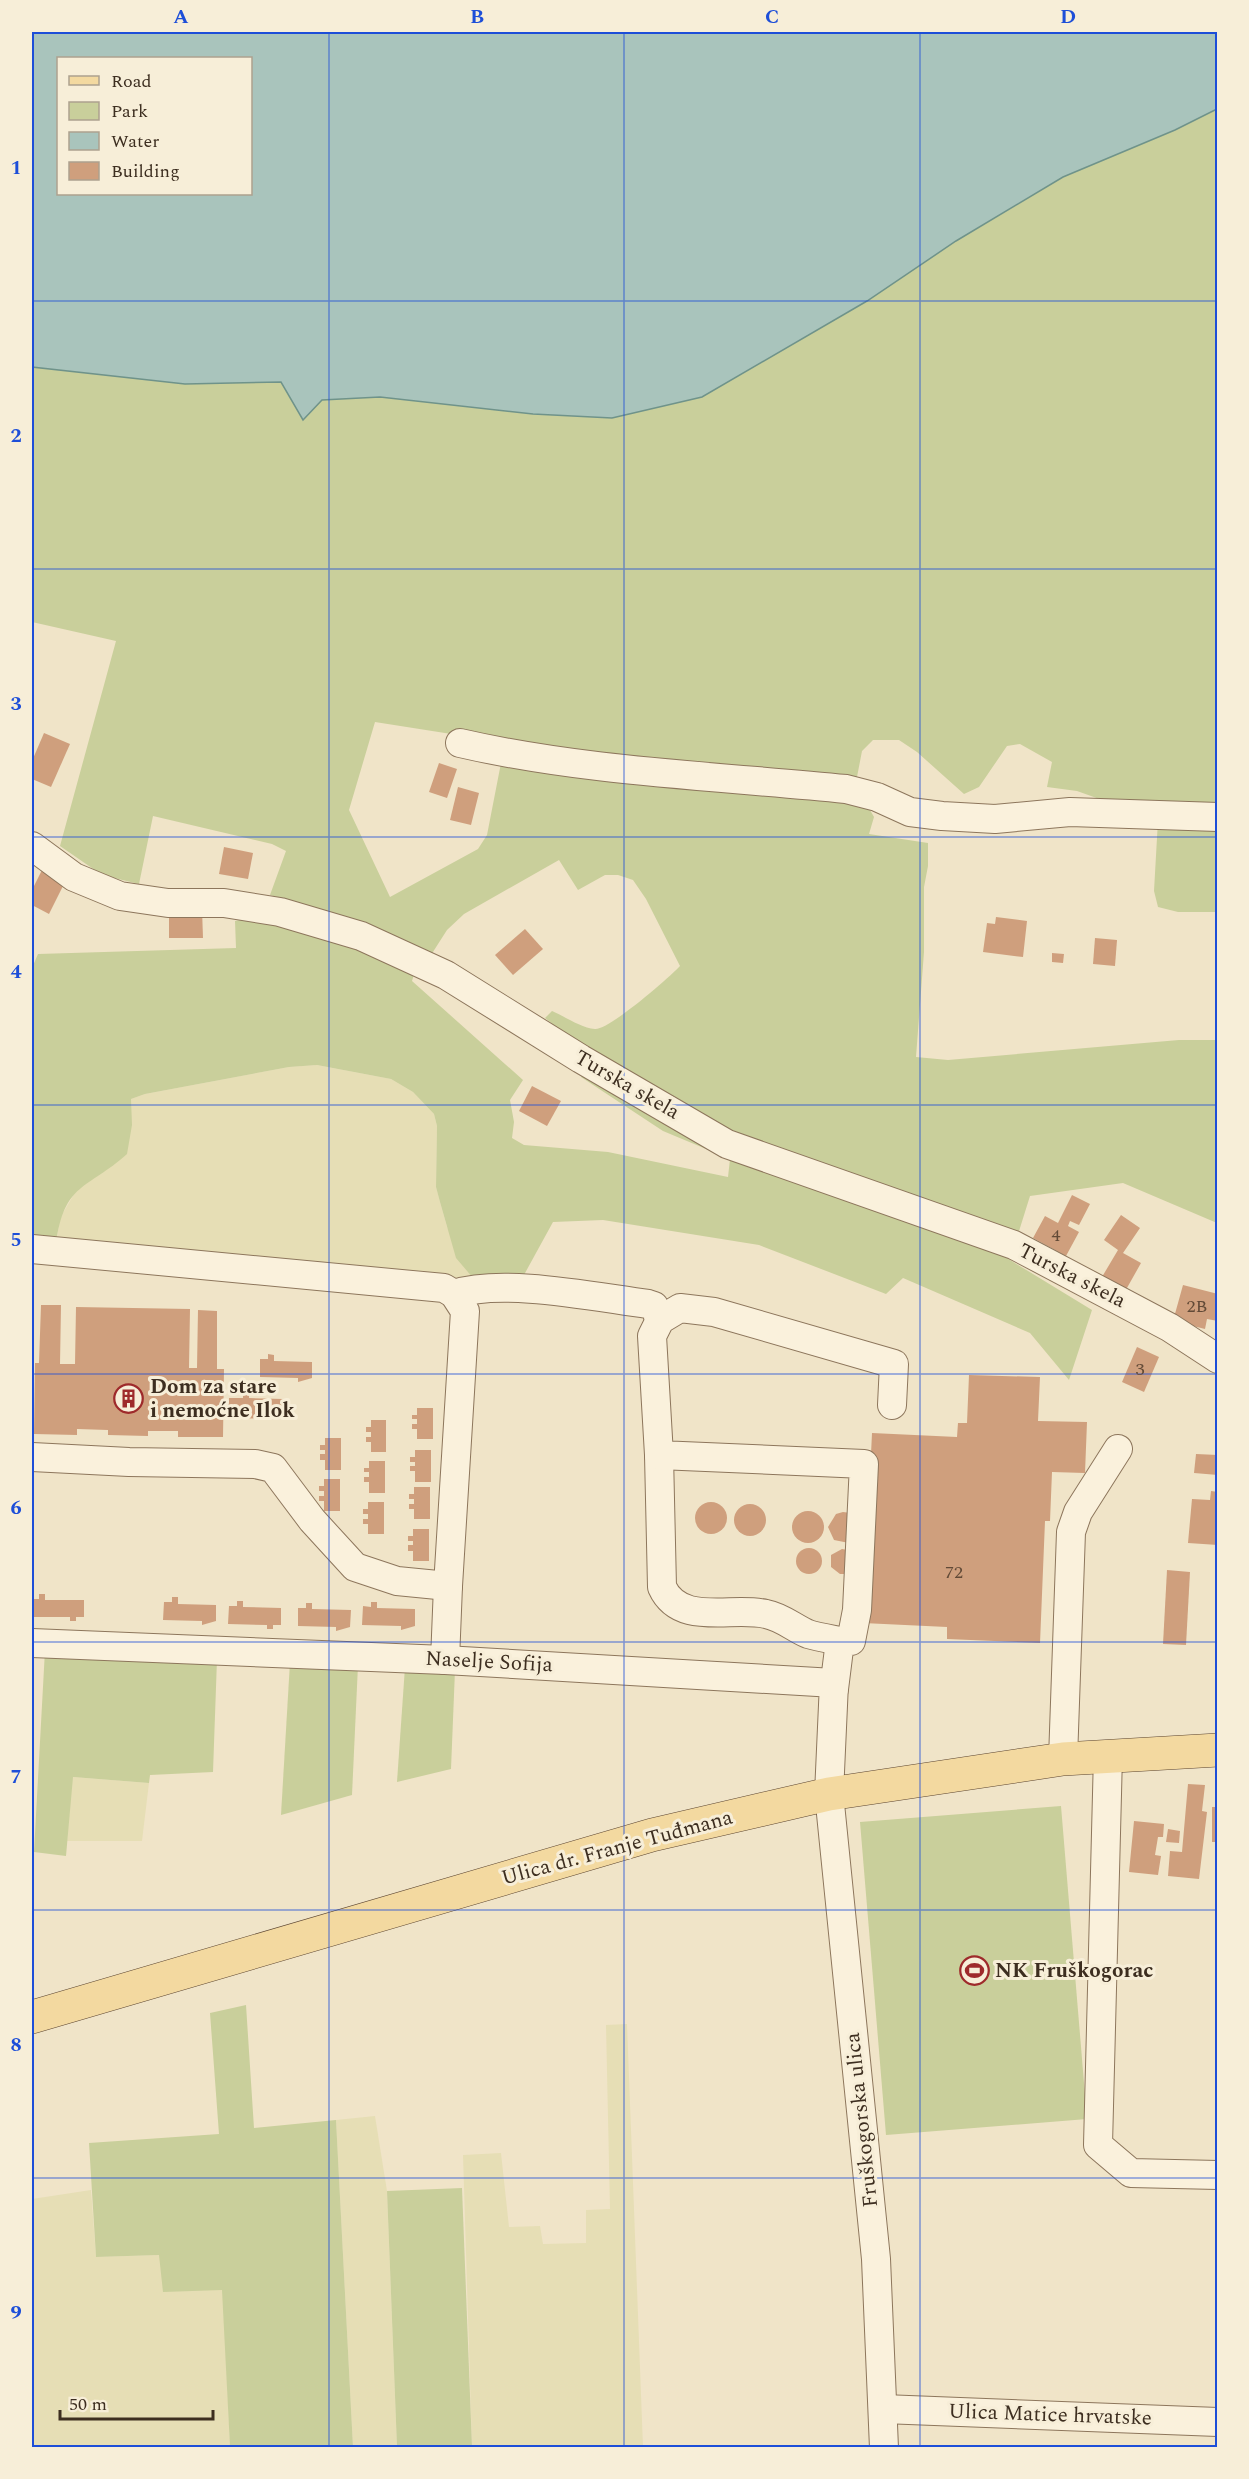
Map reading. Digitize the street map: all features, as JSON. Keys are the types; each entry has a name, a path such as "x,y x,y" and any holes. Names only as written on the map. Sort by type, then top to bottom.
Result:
{"main road":[{"name":"Ulica dr. Franje Tuđmana","path":"32,2017 652,1835 829,1794 1064,1759 1218,1750"}],"street":[{"path":"460,743 504,753 614,768 846,789 877,797 910,812 942,816 995,819 1070,812 1218,817"},
{"name":"Turska skela","path":"32,846 74,877 120,896 168,903 224,903 280,912 361,936 446,975 581,1059 727,1144 1014,1245 1169,1327 1218,1359"},
{"path":"32,1249 444,1288 454,1294 465,1311 445,1660"},
{"path":"454,1294 472,1288 526,1290 648,1304 654,1306 660,1320"},
{"path":"659,1455 864,1464 857,1610 851,1641 840,1641 808,1633 786,1620 765,1613 692,1612 667,1599 662,1587 659,1455 652,1335 660,1320 680,1308 714,1312 894,1364 892,1405"},
{"path":"1064,1759 1071,1532 1078,1512 1118,1449"},
{"path":"32,1457 129,1462 255,1464 273,1468 312,1520 355,1566 397,1581 448,1586"},
{"path":"829,1794 834,1689 840,1641"},
{"name":"Naselje Sofija","path":"32,1643 445,1660 834,1683 834,1689"},
{"path":"1108,1755 1098,2145 1131,2173 1218,2175"},
{"name":"Fruškogorska ulica","path":"829,1794 876,2259 884,2448"},
{"name":"Ulica Matice hrvatske","path":"883,2409 1218,2422"}],"shaded area":[{"path":"317,1065 391,1079 413,1092 434,1114 437,1126 436,1187 447,1227 479,1285 56,1245 60,1218 77,1189 92,1178 131,1099 145,1094 289,1067"},
{"path":"72,1777 149,1783 142,1841 67,1841"},
{"path":"627,2024 643,2447 472,2447 463,2155 501,2153 509,2227 540,2226 543,2244 586,2243 586,2210 610,2209 606,2025"},
{"path":"375,2116 387,2191 397,2447 353,2447 336,2120"},
{"path":"91,2190 96,2257 160,2255 223,2290 230,2447 32,2448 32,2199"}],"green space":[{"path":"1217,109 1217,912 1178,912 1158,907 1154,891 1158,820 1077,791 1047,787 1052,762 1020,744 1007,746 979,787 964,794 917,752 899,740 873,740 862,751 852,803 870,810 874,817 869,834 928,843 928,866 924,887 924,952 916,1057 948,1060 1179,1040 1217,1040 1217,1223 1123,1183 1030,1196 1010,1260 1092,1310 1069,1380 1030,1333 903,1278 886,1294 759,1245 603,1220 553,1222 519,1284 479,1285 456,1258 436,1187 437,1126 434,1114 413,1092 391,1079 317,1065 289,1067 145,1094 131,1099 132,1125 127,1154 71,1198 60,1224 56,1245 32,1243 32,968 38,954 236,948 235,921 279,920 302,926 326,933 415,971 412,981 523,1080 510,1100 514,1122 512,1138 524,1145 608,1152 728,1177 730,1159 663,1131 581,1077 593,1057 545,1018 552,1011 584,1027 595,1029 602,1027 639,1002 680,966 646,899 633,880 618,875 605,875 578,890 559,860 464,914 447,930 431,955 341,916 270,895 286,851 272,844 153,816 139,884 102,875 60,846 116,641 32,622 32,367 185,384 281,382 322,400 380,397 533,414 612,418 702,397 867,301 956,241 1063,177 1175,130","holes":["375,722 533,747 501,763 487,835 478,849 390,897 349,810"]},
{"path":"45,1650 217,1659 213,1772 150,1775 149,1783 73,1777 66,1856 34,1852"},
{"path":"290,1662 358,1665 352,1795 281,1815"},
{"path":"405,1667 455,1670 451,1769 397,1782"},
{"name":"NK Fruškogorac","path":"1061,1806 1087,2119 886,2135 860,1822"},
{"path":"246,2005 254,2128 336,2120 353,2447 230,2447 222,2290 163,2292 159,2255 96,2257 89,2143 219,2134 210,2013"},
{"path":"462,2188 472,2447 397,2447 387,2191"}],"water":[{"path":"32,32 1217,32 1217,109 1175,130 1063,177 956,241 867,301 702,397 612,418 533,414 380,397 322,400 303,420 281,382 185,384 32,367"}],"building":[{"path":"44,733 70,744 51,787 32,779 32,761"},
{"path":"439,763 457,769 447,798 429,792"},
{"path":"458,787 479,793 471,825 450,820"},
{"path":"224,847 253,853 248,879 219,874"},
{"path":"43,868 66,880 49,914 32,905 32,890"},
{"path":"202,909 203,938 169,938 169,910"},
{"path":"996,917 1027,921 1023,957 983,952 987,923 995,924"},
{"path":"525,929 543,949 513,975 495,955"},
{"path":"1095,938 1117,940 1115,966 1093,964"},
{"path":"1052,953 1064,954 1063,963 1052,962"},
{"path":"532,1086 561,1101 547,1126 519,1111"},
{"path":"1072,1195 1090,1204 1079,1225 1070,1221 1068,1226 1079,1232 1066,1256 1033,1238 1045,1216 1058,1223"},
{"path":"1121,1215 1140,1228 1123,1253 1141,1263 1123,1295 1099,1282 1118,1250 1104,1240"},
{"path":"1183,1285 1218,1294 1218,1321 1207,1319 1205,1329 1173,1321"},
{"name":"Dom za stare i nemoćne Ilok","path":"41,1305 61,1305 60,1364 75,1364 76,1307 190,1309 189,1368 197,1368 198,1310 217,1311 217,1369 224,1369 223,1437 178,1437 178,1431 148,1431 148,1436 108,1435 108,1430 77,1429 77,1435 34,1434 35,1363 39,1363"},
{"path":"1137,1347 1159,1357 1144,1392 1122,1382"},
{"path":"268,1354 274,1355 274,1361 312,1362 312,1378 298,1382 298,1378 260,1377 260,1359 268,1359"},
{"path":"969,1375 1040,1377 1038,1421 1087,1422 1085,1473 1052,1472 1050,1521 1045,1521 1040,1643 947,1639 947,1627 863,1623 872,1433 957,1437 958,1423 967,1423"},
{"path":"243,1394 249,1394 249,1398 283,1399 283,1419 228,1418 229,1398 243,1398"},
{"path":"417,1408 433,1408 433,1439 417,1439 417,1429 412,1429 412,1424 417,1424 417,1419 412,1419 412,1415 417,1415"},
{"path":"371,1420 386,1420 386,1452 371,1452 371,1442 366,1442 366,1437 371,1437 371,1432 366,1432 366,1427 371,1427"},
{"path":"325,1438 341,1438 341,1470 325,1470 325,1460 320,1460 320,1454 325,1454 325,1450 320,1450 320,1445 325,1445"},
{"path":"415,1450 431,1450 431,1482 415,1482 415,1471 410,1471 410,1466 415,1466 415,1462 410,1462 410,1457 415,1457"},
{"path":"1196,1454 1218,1455 1218,1475 1194,1473"},
{"path":"369,1461 385,1461 385,1493 369,1493 369,1482 364,1482 364,1477 369,1477 369,1472 364,1472 364,1468 369,1468"},
{"path":"324,1479 340,1479 340,1511 324,1511 324,1501 319,1501 319,1496 324,1496 324,1491 319,1491 319,1486 324,1486"},
{"path":"414,1487 430,1487 430,1519 414,1519 414,1509 409,1509 409,1504 414,1504 414,1499 409,1499 409,1494 414,1494"},
{"path":"1211,1491 1218,1492 1218,1545 1188,1543 1192,1499 1210,1500"},
{"path":"368,1502 384,1502 384,1534 368,1534 368,1524 363,1524 363,1519 368,1519 368,1514 363,1514 363,1509 368,1509"},
{"path":"711,1502 722,1507 727,1518 722,1529 711,1534 700,1529 695,1518 700,1507"},
{"path":"750,1504 761,1509 766,1520 761,1531 750,1536 739,1531 734,1520 739,1509"},
{"path":"808,1511 819,1516 824,1527 819,1538 808,1543 797,1538 792,1527 797,1516"},
{"path":"851,1513 849,1543 834,1540 828,1527 836,1514"},
{"path":"413,1529 429,1529 429,1561 413,1561 413,1551 408,1551 408,1545 413,1545 413,1541 408,1541 408,1536 413,1536"},
{"path":"809,1548 818,1552 822,1561 818,1570 809,1574 800,1570 796,1561 800,1552"},
{"path":"842,1549 848,1550 846,1574 840,1574 831,1567 831,1555"},
{"path":"1167,1570 1190,1572 1186,1645 1163,1644"},
{"path":"39,1594 45,1594 45,1600 84,1600 84,1617 76,1617 76,1621 70,1621 70,1617 32,1617 32,1599 39,1599"},
{"path":"172,1597 178,1597 178,1604 216,1605 216,1621 202,1625 202,1621 163,1620 164,1602 172,1602"},
{"path":"237,1601 243,1601 243,1607 281,1608 281,1625 273,1625 273,1629 267,1629 267,1625 228,1624 229,1606 237,1606"},
{"path":"371,1602 377,1602 377,1608 415,1609 415,1626 401,1630 401,1626 362,1625 363,1606 371,1607"},
{"path":"306,1603 312,1603 312,1609 351,1610 350,1627 336,1631 336,1627 298,1626 298,1608 306,1608"},
{"path":"1188,1784 1205,1785 1202,1811 1207,1812 1199,1879 1168,1876 1170,1851 1182,1852"},
{"path":"1212,1807 1218,1807 1218,1842 1212,1842"},
{"path":"1134,1821 1164,1824 1163,1837 1158,1837 1155,1855 1161,1856 1158,1875 1129,1872"},
{"path":"1168,1829 1180,1831 1179,1843 1166,1842"}],"place":[{"name":"Dom za stare i nemoćne Ilok","path":"129,1399"},
{"name":"NK Fruškogorac","path":"974,1971"}]}
